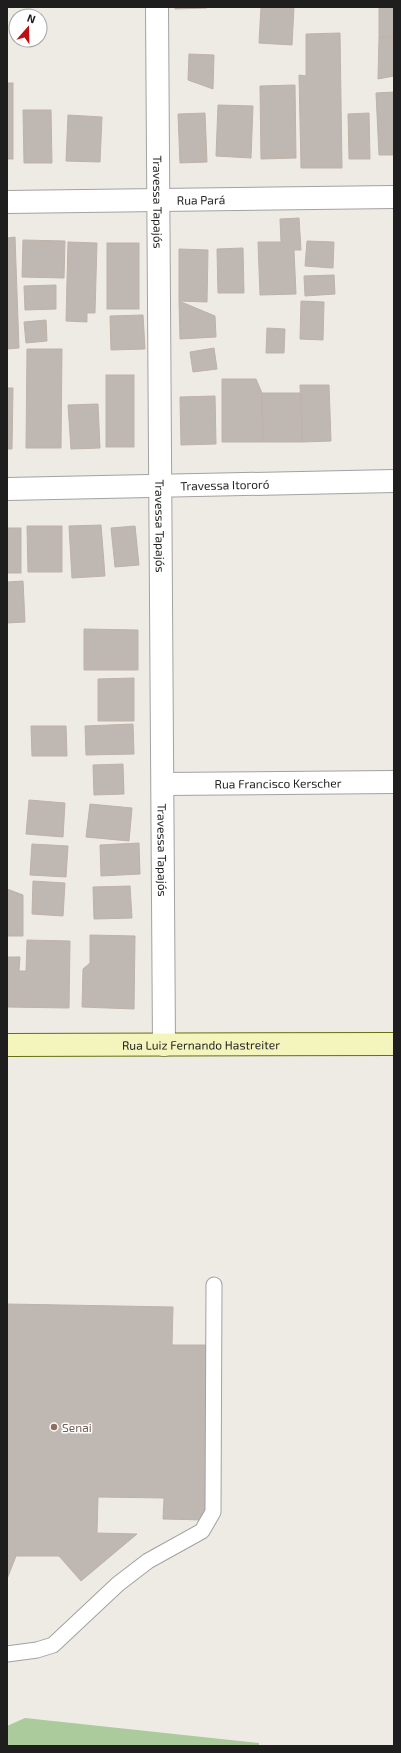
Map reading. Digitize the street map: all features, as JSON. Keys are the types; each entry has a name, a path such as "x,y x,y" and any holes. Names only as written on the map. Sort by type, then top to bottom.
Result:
{"street":[{"name":"Travessa Tapajós","path":"157,7 164,1045"},
{"name":"Rua Pará","path":"7,202 394,197"},
{"name":"Travessa Itororó","path":"7,489 394,481"},
{"name":"Rua Francisco Kerscher","path":"162,784 394,782"},
{"name":"Rua Luiz Fernando Hastreiter","path":"7,1045 394,1044"}],"lane":[{"path":"7,1654 37,1650 53,1645 118,1584 148,1561 202,1530 208,1522 213,1512 214,1285"}],"green space":[{"path":"25,1718 259,1743 259,1746 7,1746 7,1726"}],"building":[{"path":"175,7 207,7 207,8 175,9"},
{"path":"261,7 294,7 292,45 259,43"},
{"path":"379,7 394,7 394,37 379,37"},
{"path":"340,33 342,168 301,168 299,75 306,76 306,34"},
{"path":"379,37 394,37 394,76 378,79"},
{"path":"189,54 214,55 213,89 188,80"},
{"path":"7,83 13,83 13,159 7,159"},
{"path":"295,85 296,158 261,159 260,86"},
{"path":"394,92 394,155 379,155 376,93"},
{"path":"218,105 253,106 251,158 216,156"},
{"path":"23,110 51,110 52,163 24,163"},
{"path":"205,113 207,162 180,163 178,114"},
{"path":"369,113 370,159 349,159 348,114"},
{"path":"68,115 102,117 100,162 66,161"},
{"path":"299,218 301,250 294,250 296,294 260,295 258,242 281,242 280,219"},
{"path":"15,237 19,348 7,349 7,238"},
{"path":"23,240 65,241 64,278 22,277"},
{"path":"307,241 334,242 333,268 305,266"},
{"path":"68,242 97,243 95,313 87,313 87,322 66,321"},
{"path":"107,243 139,243 139,309 107,309"},
{"path":"243,248 244,293 218,293 217,249"},
{"path":"179,249 208,250 207,302 179,301"},
{"path":"334,275 335,294 305,296 304,276"},
{"path":"56,285 56,309 25,310 24,286"},
{"path":"179,301 215,316 216,337 180,339"},
{"path":"301,301 324,302 323,340 300,339"},
{"path":"143,315 145,349 111,350 110,316"},
{"path":"46,320 47,341 26,343 24,322"},
{"path":"267,328 285,329 284,353 266,353"},
{"path":"214,348 217,369 193,372 190,352"},
{"path":"27,349 62,349 61,448 26,448"},
{"path":"106,375 134,375 134,447 106,447"},
{"path":"222,379 256,379 262,393 263,442 222,442"},
{"path":"300,385 329,385 331,441 302,442"},
{"path":"7,388 13,388 12,449 7,449"},
{"path":"262,393 301,393 302,442 263,442"},
{"path":"215,396 216,444 181,445 180,397"},
{"path":"98,404 100,448 71,449 68,405"},
{"path":"101,525 105,576 72,578 69,526"},
{"path":"27,526 62,526 62,572 28,572"},
{"path":"135,526 139,565 115,567 111,528"},
{"path":"7,528 21,528 21,573 7,573"},
{"path":"23,581 25,622 7,623 7,582"},
{"path":"84,629 138,630 138,670 84,670"},
{"path":"134,678 134,721 98,721 98,679"},
{"path":"133,724 134,754 86,755 85,726"},
{"path":"31,726 66,726 67,756 32,756"},
{"path":"123,764 124,794 94,795 93,765"},
{"path":"29,800 65,803 63,837 26,834"},
{"path":"90,804 132,808 129,841 86,837"},
{"path":"139,843 140,874 101,876 100,845"},
{"path":"32,844 68,846 66,877 30,875"},
{"path":"33,881 65,883 63,916 32,914"},
{"path":"130,886 132,918 94,919 93,887"},
{"path":"7,889 23,895 23,936 7,936"},
{"path":"90,935 135,936 134,1009 82,1007 83,969 90,963"},
{"path":"27,940 70,941 69,1008 7,1007 7,957 20,957 19,971 26,971"},
{"path":"7,1304 173,1307 172,1345 208,1345 205,1520 163,1519 164,1498 98,1497 97,1533 137,1534 81,1581 59,1556 16,1556 7,1579"}],"place":[{"name":"Senai","path":"54,1427"}]}
